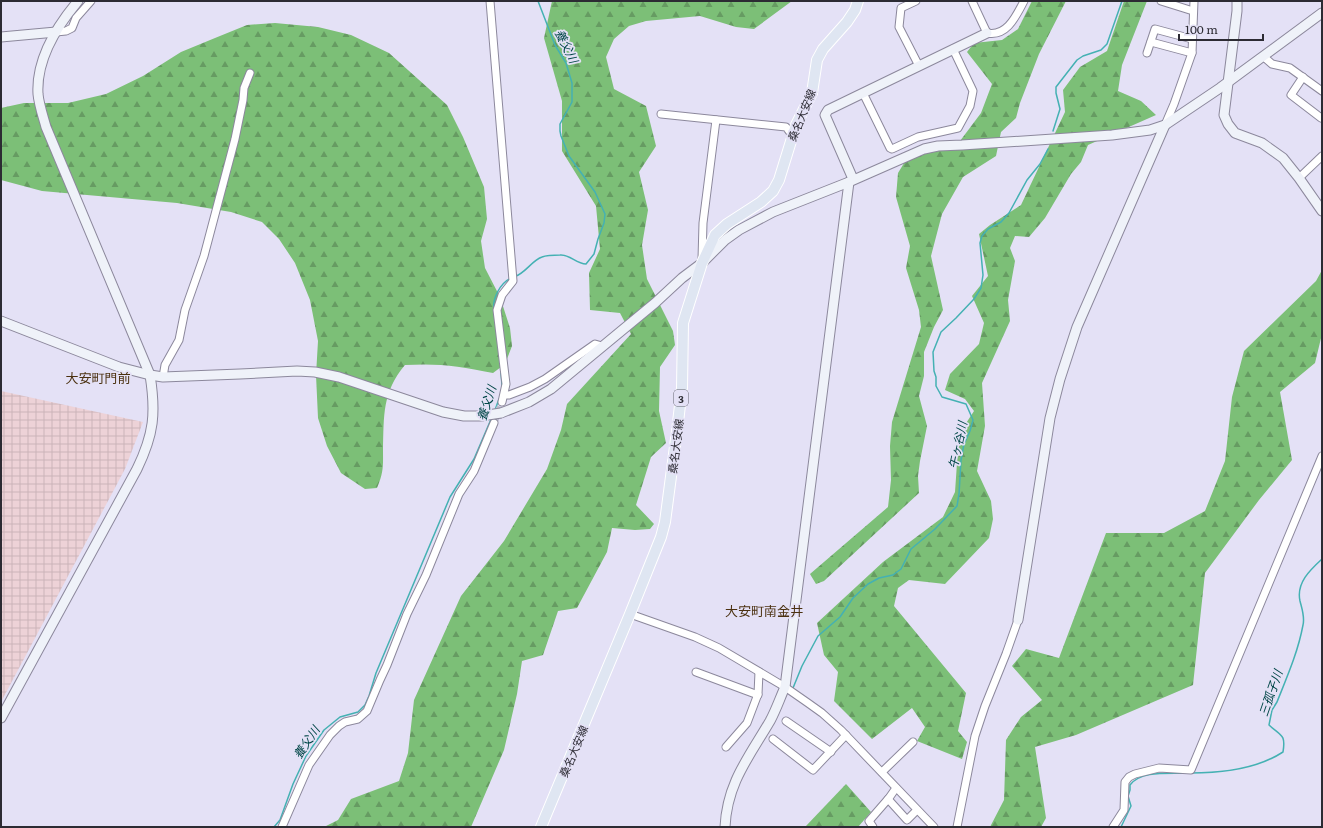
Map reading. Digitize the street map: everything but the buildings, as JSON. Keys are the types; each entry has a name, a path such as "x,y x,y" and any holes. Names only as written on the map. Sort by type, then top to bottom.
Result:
{"main road":[{"name":"桑名大安線","path":"541,827 630,614 665,522 682,388 683,323 702,263 715,235 727,224 760,202 773,191 779,180 792,135 812,93 817,60 823,49 847,22 855,10 858,1"}],"street":[{"path":"1,37 66,31 72,28 76,18 91,1"},
{"path":"490,1 514,281 502,294 497,310 506,384 505,395 502,402"},
{"path":"916,1 901,8 899,27 919,66"},
{"path":"972,1 987,33"},
{"path":"725,827 730,792 753,748 772,718 785,687 851,180 826,115 828,110 953,49 987,33 994,35 1000,33 1014,20 1024,1"},
{"path":"1161,1 1193,11"},
{"path":"957,827 975,736 984,706 1006,654 1018,620 1050,418 1060,380 1077,327 1174,104 1192,53 1194,1"},
{"path":"1237,1 1224,115 1228,124 1235,133 1262,143 1283,158 1322,211"},
{"path":"1,718 144,455 149,440 153,417 153,396 150,376 46,127 38,93 40,74 45,55 56,32 77,2"},
{"path":"1,321 119,366 150,376 163,377 296,371 315,372 348,380 443,412 464,416 489,415 508,411 543,395 682,278 702,263 725,240 773,212 924,149 938,146 1112,135 1150,130 1165,125 1228,83 1322,13"},
{"path":"1146,53 1156,29 1192,39"},
{"path":"1150,42 1192,53"},
{"path":"863,93 890,148 892,149 918,137 958,128 970,106 973,91 953,49"},
{"path":"1264,57 1272,64 1290,68 1322,91"},
{"path":"163,377 165,365 179,340 185,310 204,256 235,139 244,88 250,72"},
{"path":"1303,78 1291,95 1321,118 1322,117"},
{"path":"661,114 786,127 792,135"},
{"path":"702,263 703,223 716,120"},
{"path":"1299,178 1322,156"},
{"path":"505,395 509,395 536,384 595,344 600,348"},
{"path":"282,827 309,765 330,735 345,722 358,719 367,711 407,614 426,575 459,494 474,471 494,423"},
{"path":"1113,827 1124,810 1126,782 1129,777 1159,768 1191,770 1322,456"},
{"path":"630,614 695,637 719,648 785,687 822,713 846,735 934,827"},
{"path":"696,672 758,694"},
{"path":"726,747 747,723 758,694 759,672"},
{"path":"786,721 831,752"},
{"path":"772,739 813,770 846,735"},
{"path":"882,772 913,742"},
{"path":"873,827 869,821 896,788"},
{"path":"888,799 907,820 917,810"}],"shaded area":[{"path":"1,391 143,422 125,469 1,702"}],"green space":[{"path":"552,1 792,1 754,29 736,27 700,16 646,21 629,26 614,39 606,57 614,89 646,106 656,146 639,172 648,210 642,245 647,279 673,331 675,345 660,367 659,411 666,443 651,457 636,505 654,524 650,529 635,530 612,528 607,552 577,608 558,611 543,655 522,661 517,694 504,750 471,827 324,827 338,820 351,799 399,781 408,753 414,700 461,596 504,541 547,469 561,430 567,404 631,334 620,313 590,310 589,273 600,249 596,206 562,151 562,101 544,38"},
{"path":"1032,1 1066,1 1039,54 1020,103 1016,118 1001,132 996,156 963,177 942,214 931,256 943,310 924,352 924,376 919,396 927,426 918,476 919,493 824,581 816,584 810,574 888,507 891,480 890,446 892,422 921,327 919,310 906,268 910,246 896,197 898,173 909,155 954,149 981,113 992,84 967,52 974,43 1002,40 1018,29"},
{"path":"1124,1 1147,1 1122,65 1118,91 1141,101 1156,115 1088,145 1081,162 1071,174 1045,218 1029,237 1015,236 1010,248 1015,261 1008,300 1010,321 982,383 985,426 977,471 991,501 993,519 989,538 945,584 909,580 898,588 894,606 966,693 958,731 967,742 962,759 917,741 925,727 912,708 872,739 834,701 838,672 824,655 817,623 883,562 943,517 955,492 959,434 974,411 965,399 945,390 950,374 979,344 984,323 972,296 988,276 979,234 1021,205 1065,112 1063,90 1080,67 1107,51"},
{"path":"275,23 318,27 351,35 389,53 447,105 463,137 484,187 487,219 481,241 485,268 500,297 510,328 512,346 505,364 493,373 428,364 405,365 397,375 388,395 384,415 383,468 377,488 365,489 341,473 327,446 318,418 316,375 318,341 310,300 295,263 279,239 262,222 231,212 177,203 42,191 1,180 1,108 24,103 68,103 106,94 143,76 181,52 247,25"},
{"path":"1322,270 1322,334 1315,363 1280,392 1292,460 1259,500 1205,573 1193,685 1076,735 1035,747 1046,818 1041,827 990,827 1004,800 1006,740 1021,717 1042,700 1012,666 1026,649 1059,658 1106,533 1164,533 1205,511 1225,461 1232,397 1244,351 1316,281"},
{"path":"846,784 871,812 858,827 805,827"}],"waterway":[{"name":"養父川","path":"514,277 522,273 538,259 546,256 564,255 582,264 586,264 594,254 604,223 605,214 595,192 569,156 561,136 560,124 572,102 572,83 566,63 555,45 538,1"},
{"name":"午ヶ谷川","path":"1053,131 1060,109 1056,87 1077,60 1083,56 1101,50 1107,44 1122,1"},
{"name":"午ヶ谷川","path":"793,688 802,666 818,636 840,617 853,598 868,584 879,578 893,575 901,569 911,549 935,529 957,506 961,460 964,444 973,420 966,404 942,397 936,386 933,352 941,332 974,299 981,288 983,275 980,243 982,236 988,229 1001,222 1009,213 1027,180 1040,164 1048,149"},
{"name":"養父川","path":"494,310 494,301 500,287 511,278"},
{"name":"養父川","path":"501,373 502,385"},
{"name":"養父川","path":"495,410 499,399"},
{"name":"養父川","path":"274,827 280,820 293,784 306,756 324,730 340,717 358,712 365,705 376,673 450,497 474,459 492,417"},
{"name":"三孤子川","path":"1191,773 1238,769 1273,758 1283,752 1284,742 1282,736 1269,725 1272,710 1277,702 1295,655 1304,622 1299,594 1300,588 1305,577 1322,559"},
{"name":"三孤子川","path":"1121,827 1131,806 1128,796 1130,785 1135,780 1148,775 1187,773"}],"tunnel":[{"path":"494,423 502,402"}],"district":[{"name":"大安町門前","path":"98,377"},
{"name":"大安町南金井","path":"764,610"}]}
